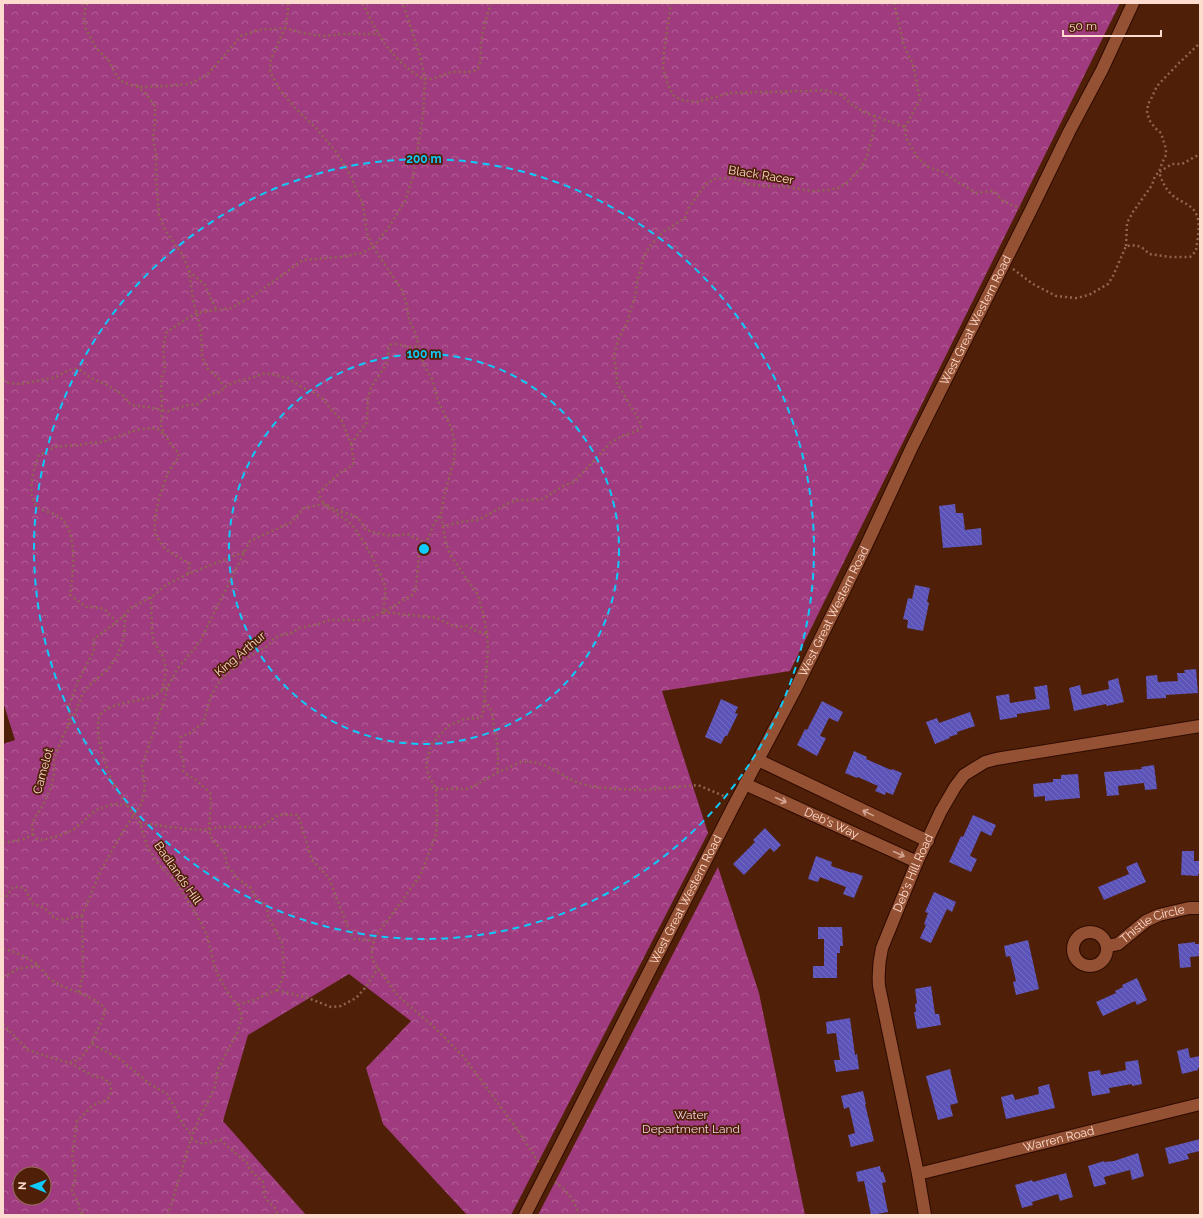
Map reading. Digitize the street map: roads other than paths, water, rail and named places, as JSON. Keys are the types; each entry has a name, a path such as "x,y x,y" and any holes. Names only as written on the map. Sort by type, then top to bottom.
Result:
{"street":[{"name":"West Great Western Road","path":"525,1215 733,807 795,690 865,548 912,447 1069,132 1102,70 1133,3"},
{"name":"Deb's Hill Road","path":"925,1215 918,1174 879,986 878,973 882,948 917,862 955,787 964,775 985,762 996,759 1200,726"},
{"name":"Deb's Way","path":"758,760 928,841"},
{"name":"Deb's Way","path":"746,784 917,862"},
{"name":"Thistle Circle","path":"1107,946 1118,944 1146,921 1158,915 1189,908 1200,908"},
{"name":"Warren Road","path":"918,1174 1200,1104"}],"park label":[{"name":"Water Department Land","path":"691,1122"}]}
